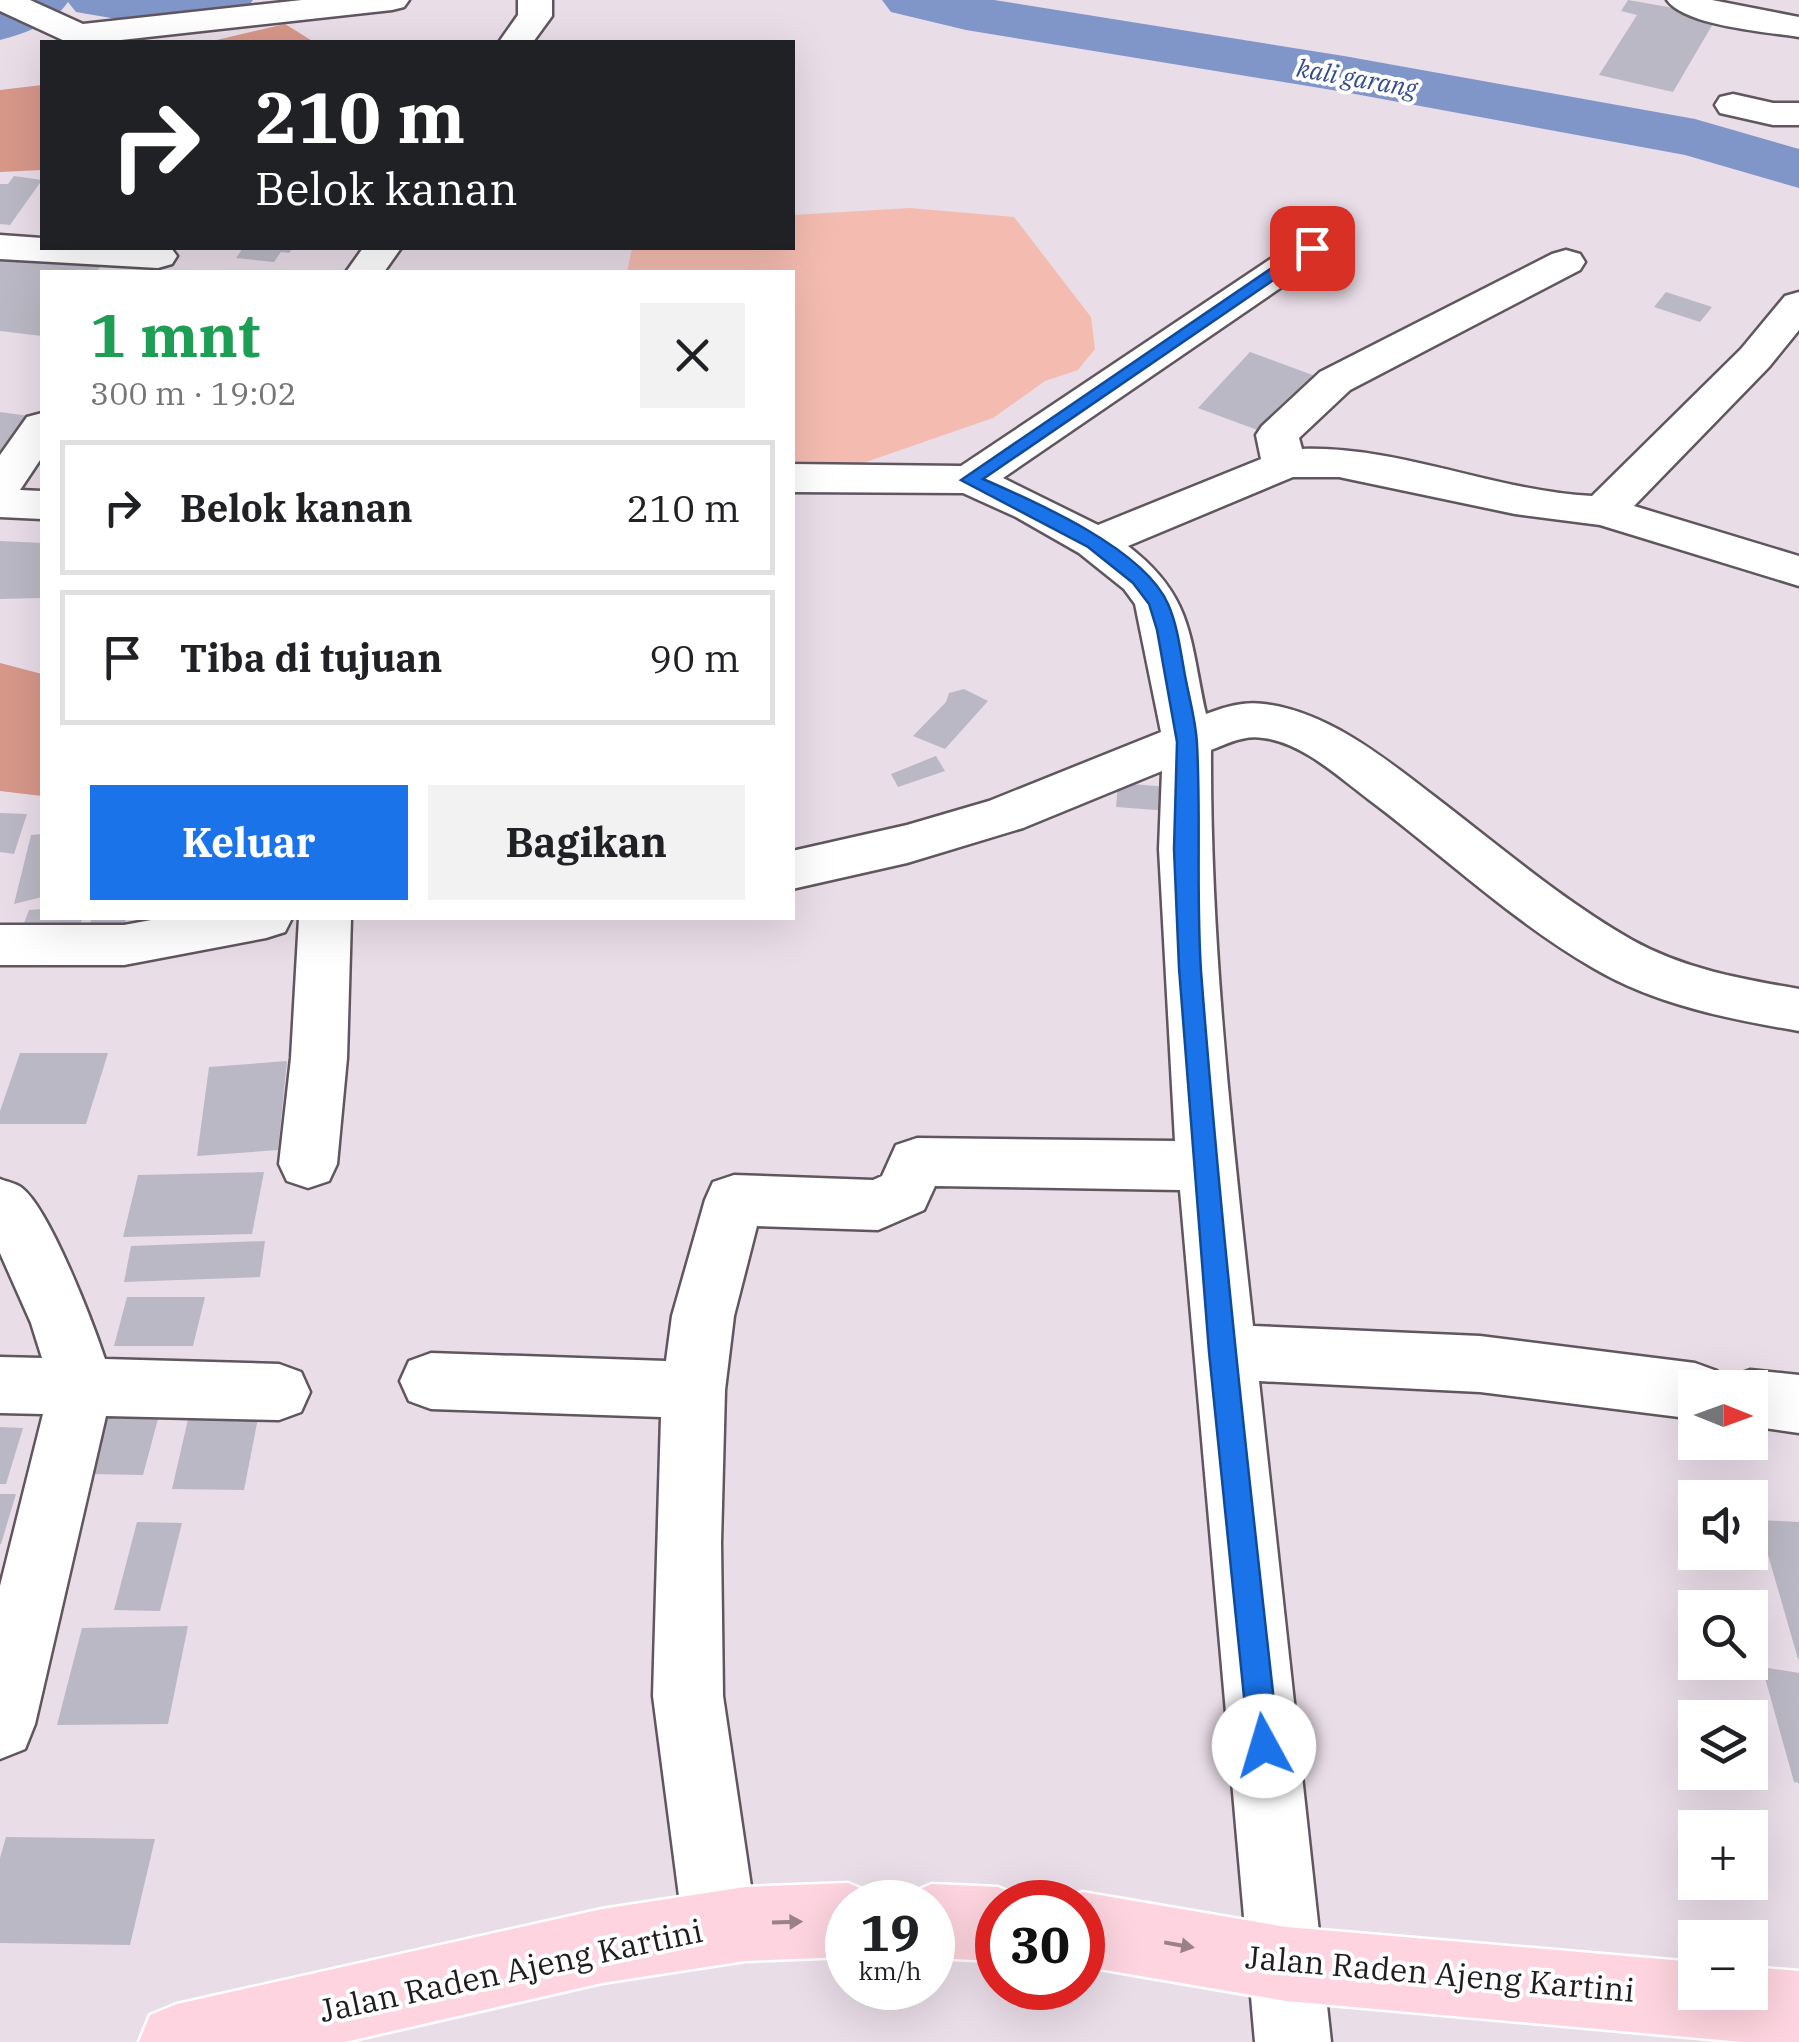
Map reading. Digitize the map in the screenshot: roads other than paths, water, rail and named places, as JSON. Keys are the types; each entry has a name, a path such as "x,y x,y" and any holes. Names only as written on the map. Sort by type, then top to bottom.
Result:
{"main road":[{"name":"Jalan Raden Ajeng Kartini","path":"177,2042 602,1946 720,1927 825,1921"},
{"name":"Jalan Raden Ajeng Kartini","path":"1105,1933 1286,1964 1799,2008"}],"street":[{"path":"5,1 54,20 66,31 98,34 392,0"},
{"path":"517,40 535,16 534,0"},
{"path":"1684,0 1709,11 1799,28"},
{"path":"1733,106 1773,114 1799,114"},
{"path":"0,247 157,259"},
{"path":"970,480 1312,248"},
{"path":"1284,466 1277,435 1334,380 1566,262"},
{"path":"1604,511 1755,358 1799,304"},
{"path":"1755,358 1799,374"},
{"path":"0,487 40,429"},
{"path":"1095,543 1284,466 1305,461 1339,462 1530,504 1604,511 1799,571"},
{"path":"795,478 970,480 1095,543 1140,578 1158,602 1187,742 1185,849 1190,968 1206,1166 1293,2042"},
{"path":"0,503 40,506"},
{"path":"795,869 907,844 1006,815 1236,721 1271,721 1308,736 1355,764 1569,927 1615,956 1710,994 1799,1010"},
{"path":"0,944 124,945 255,920"},
{"path":"308,1164 319,1058 325,920"},
{"path":"720,1927 688,1696 688,1544 694,1390 704,1316 734,1200 878,1205 904,1192 917,1162 1206,1166"},
{"path":"0,1204 16,1223 62,1323 82,1386 0,1724"},
{"path":"1222,1352 1480,1364 1678,1389"},
{"path":"431,1382 694,1390"},
{"path":"0,1385 279,1392"},
{"path":"1768,1400 1799,1404"}],"waterway":[{"name":"kali garang","path":"0,22 41,0"},
{"name":"kali garang","path":"96,0 152,8 224,0"},
{"name":"kali garang","path":"911,0 966,13 1344,74 1695,138 1799,169"}]}
